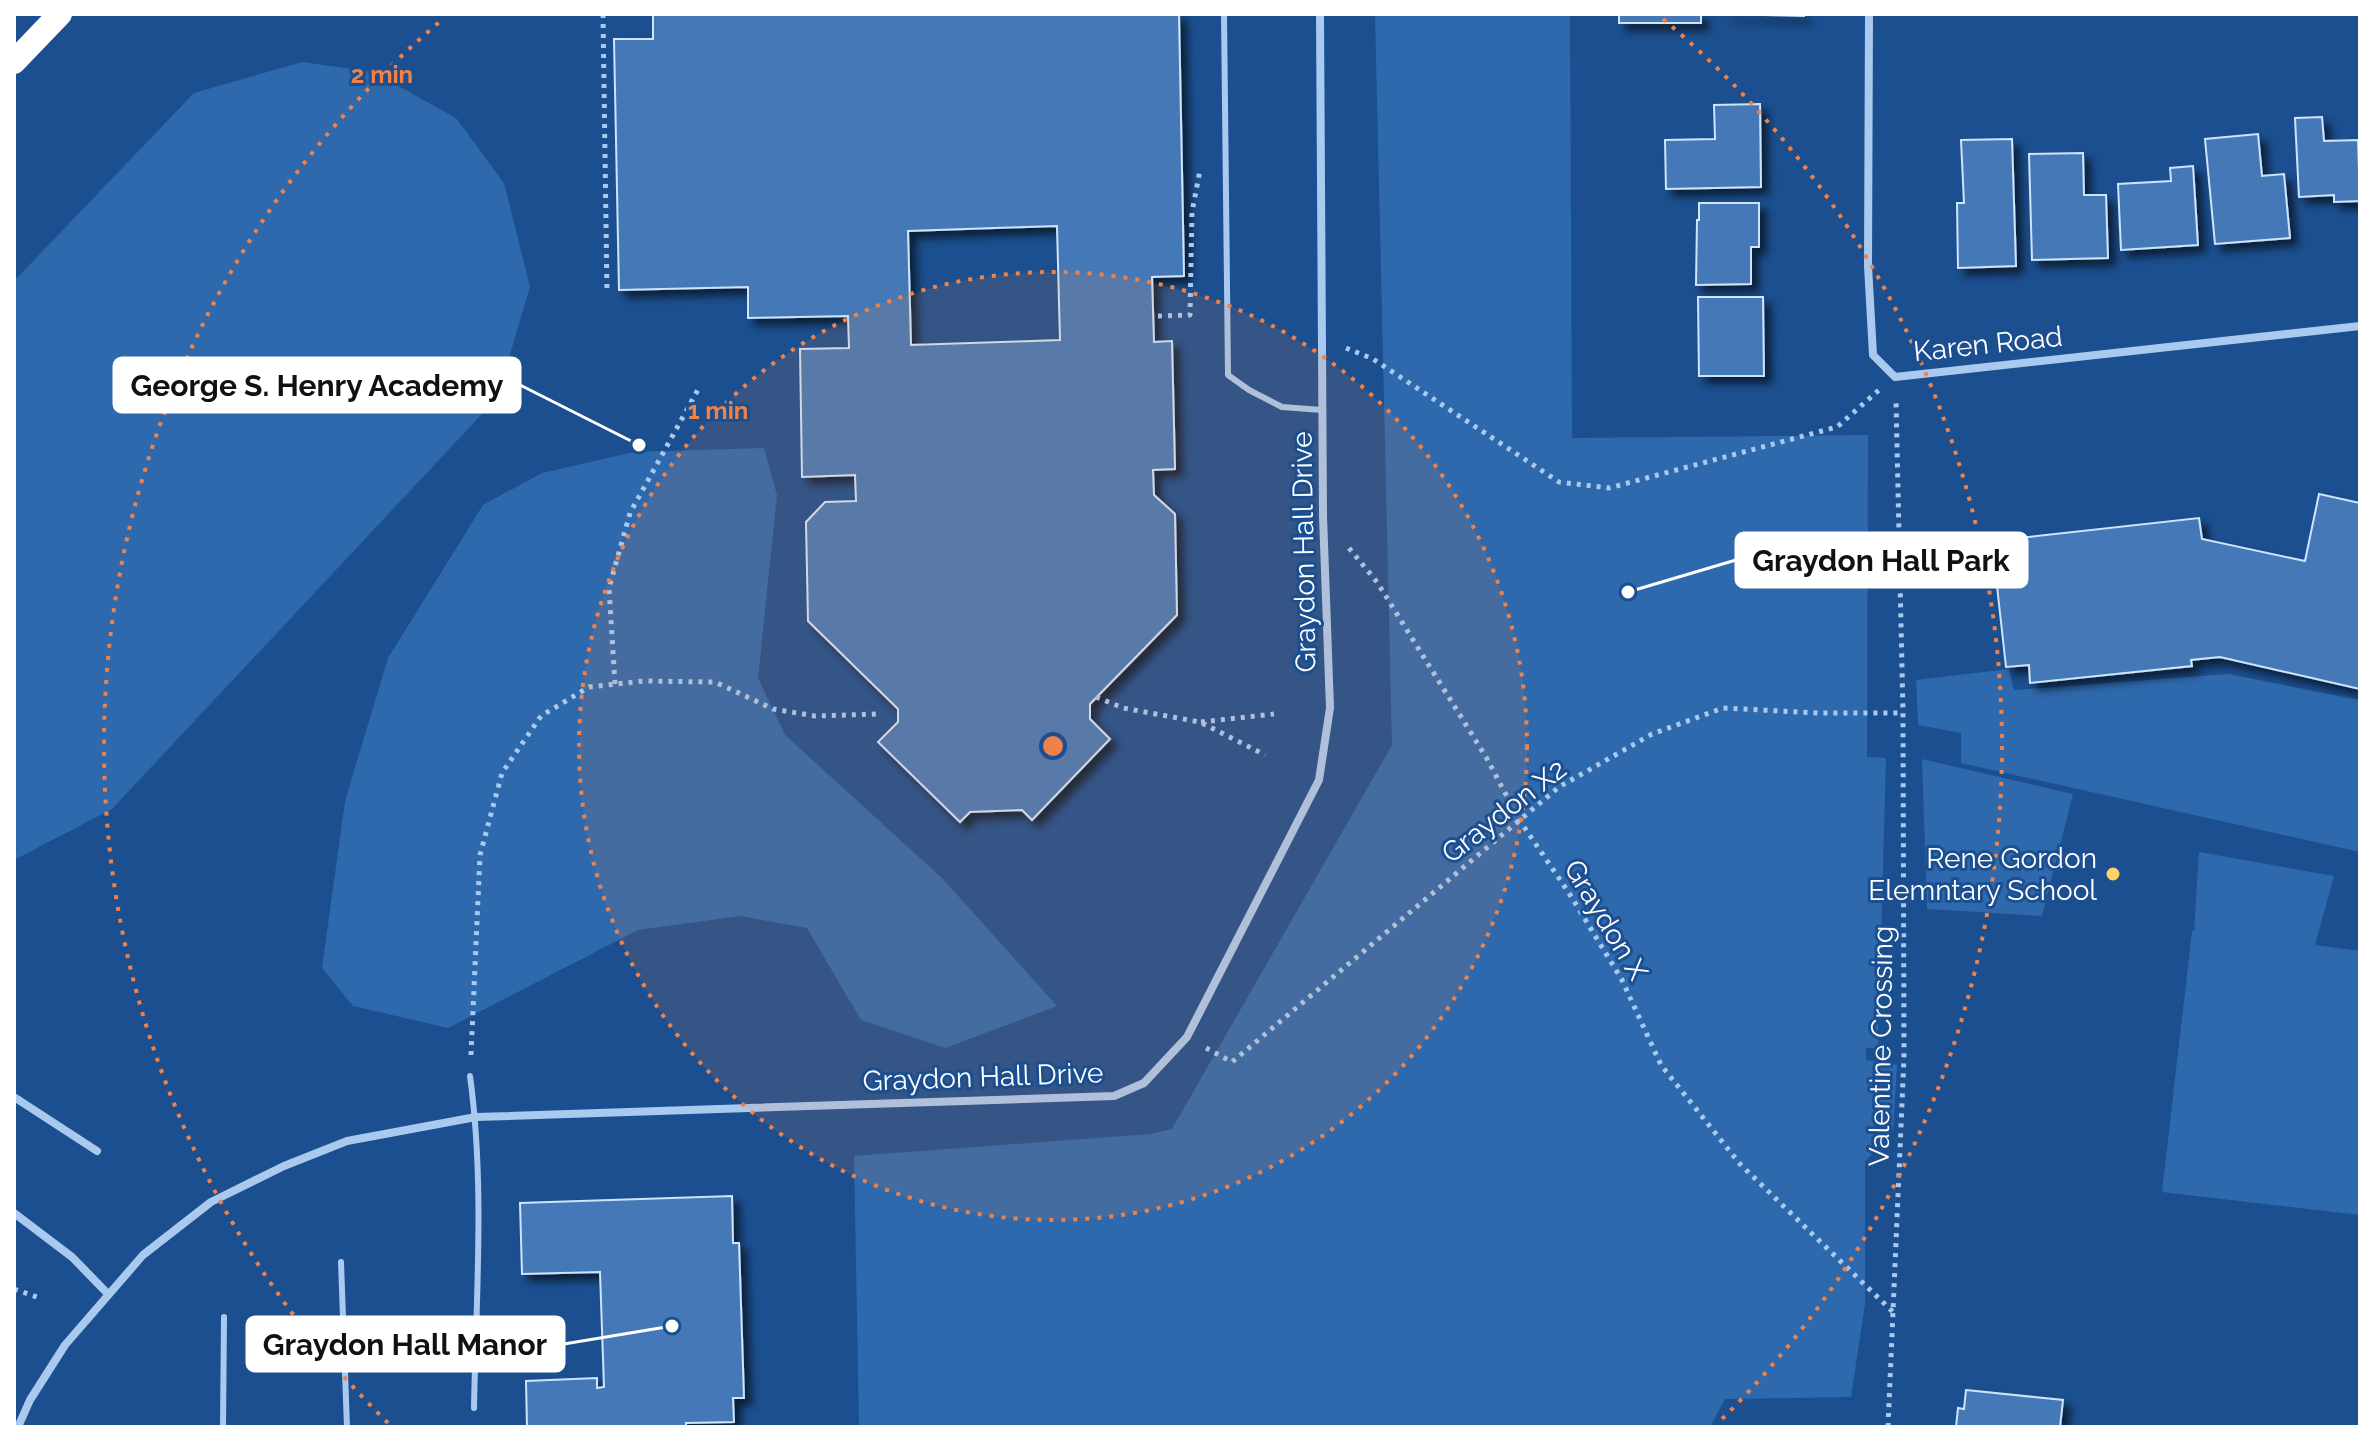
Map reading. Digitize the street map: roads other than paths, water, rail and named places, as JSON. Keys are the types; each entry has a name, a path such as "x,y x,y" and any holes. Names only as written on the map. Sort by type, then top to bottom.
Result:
{"highway":[{"path":"14,62 60,14"}],"street":[{"name":"Graydon Hall Drive","path":"18,1427 30,1400 65,1345 143,1255 211,1202 272,1172 347,1141 476,1117 1114,1096 1144,1083 1187,1037 1319,780 1330,708 1323,516 1320,14"},
{"name":"Karen Road","path":"1869,14 1868,266 1873,355 1895,377 2360,326"},
{"path":"14,1097 97,1151"},
{"path":"14,1213 72,1257 108,1294"}],"lane":[{"path":"1224,14 1228,375 1282,407 1322,410"},
{"path":"470,1076 476,1117 478,1174 474,1408"},
{"path":"341,1262 347,1427"},
{"path":"223,1427 224,1317"}],"place":[{"name":"George S. Henry Academy","path":"639,445"},
{"name":"Graydon Hall Park","path":"1628,592"},
{"name":"Rene Gordon Elemntary School","path":"2113,874"},
{"name":"Graydon Hall Manor","path":"672,1326"}]}
